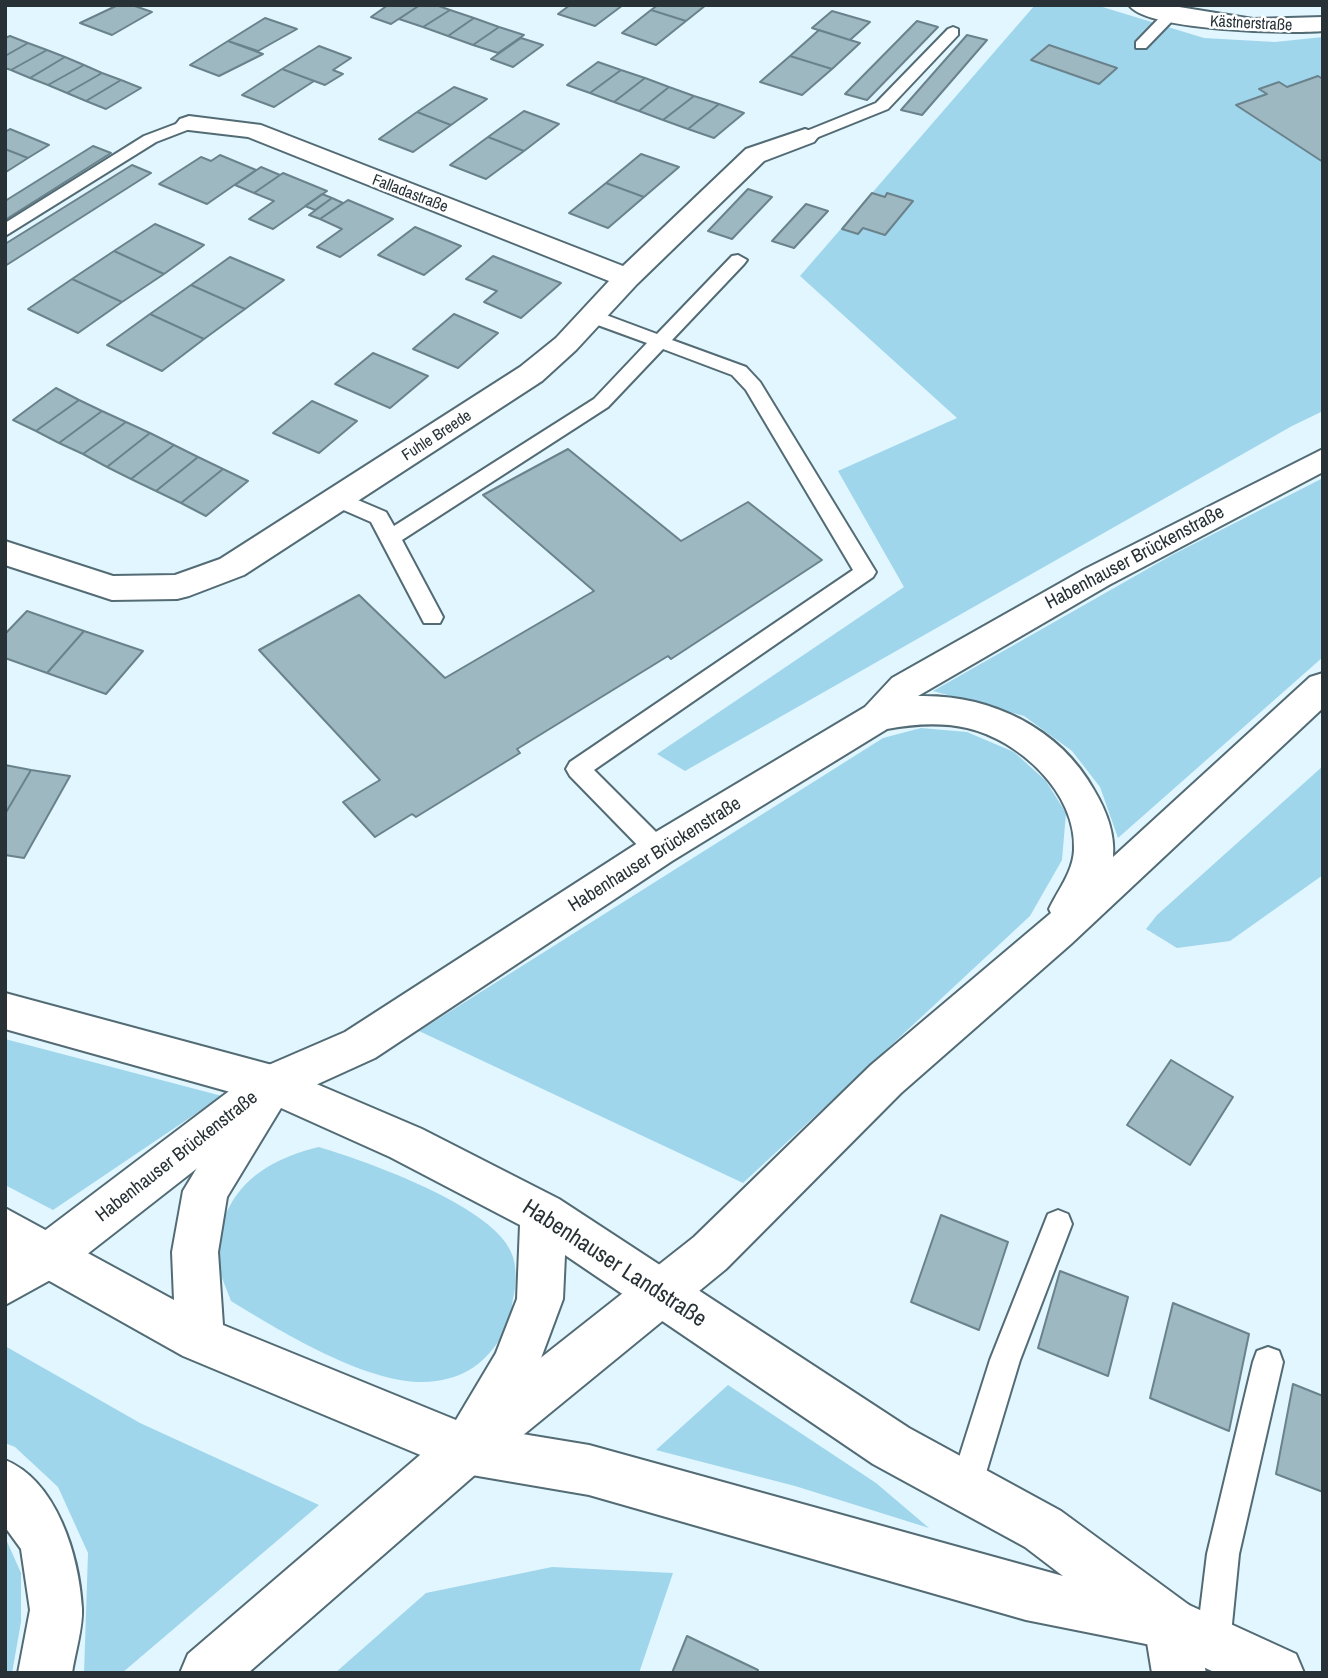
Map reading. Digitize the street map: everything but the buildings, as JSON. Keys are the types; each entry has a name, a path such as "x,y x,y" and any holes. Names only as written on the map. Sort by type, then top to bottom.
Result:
{"street":[{"name":"Kästnerstraße","path":"1140,5 1211,23 1252,27 1323,24"},
{"name":"Falladastraße","path":"189,124 252,130 627,278"},
{"name":"Fuhle Breede","path":"5,553 112,587 177,587 232,567 340,500 531,374 755,155 805,136"},
{"name":"Habenhauser Brückenstraße","path":"5,1282 47,1257 272,1084 360,1045 658,850 878,717 905,687 1097,577 1323,458"},
{"path":"207,1673 466,1448 710,1253 886,1079 1056,933 1323,686"},
{"path":"878,717 922,710 978,717 1017,733 1052,757 1076,790 1093,827 1092,864 1056,933"},
{"name":"Habenhauser Landstraße","path":"5,1011 272,1084 406,1143 542,1214 891,1446 1043,1529 1187,1647"},
{"path":"200,1339 195,1252 205,1191 272,1084"},
{"path":"466,1448 514,1368 540,1299 542,1214"},
{"name":"Habenhauser Landstraße","path":"5,1230 47,1257 200,1339 466,1448 589,1470 1026,1594 1187,1647 1277,1673"},
{"path":"5,1485 45,1539 56,1610 46,1673"}],"lane":[{"path":"1140,45 1171,14"},
{"path":"805,136 881,106 953,32"},
{"path":"5,231 150,139 189,124"},
{"path":"390,538 601,403 738,260"},
{"path":"591,316 739,371 752,386 865,572 578,769 658,850"},
{"path":"340,500 379,517 432,617"},
{"path":"966,1486 1005,1360 1058,1224"},
{"path":"1187,1647 1223,1554 1268,1362"}],"shaded area":[{"path":"1035,5 1096,5 1204,38 1275,42 1323,37 1323,411 1292,426 685,771 657,754 904,587 838,471 957,418 800,276"},
{"path":"1323,478 1323,657 1118,838 1100,787 1072,751 1024,716 933,691 1172,555"},
{"path":"921,728 967,732 1014,752 1046,781 1066,813 1062,860 1030,916 743,1183 419,1031 883,738"},
{"path":"1323,766 1323,875 1230,941 1177,948 1146,929 1157,915"},
{"path":"5,1039 222,1096 53,1210 5,1185"},
{"path":"319,1147 367,1163 428,1189 458,1204 503,1238 515,1267 508,1327 485,1358 469,1370 436,1381 412,1382 386,1377 330,1356 275,1328 231,1301 217,1260 220,1233 226,1213 236,1196 262,1170 298,1153"},
{"path":"5,1346 140,1423 319,1505 122,1673 84,1673 88,1553 58,1487 15,1447 5,1443"},
{"path":"728,1385 876,1483 929,1528 795,1486 656,1450"},
{"path":"5,1537 21,1573 21,1622 12,1673 5,1673"},
{"path":"552,1567 673,1573 639,1673 335,1673 426,1593"}]}
